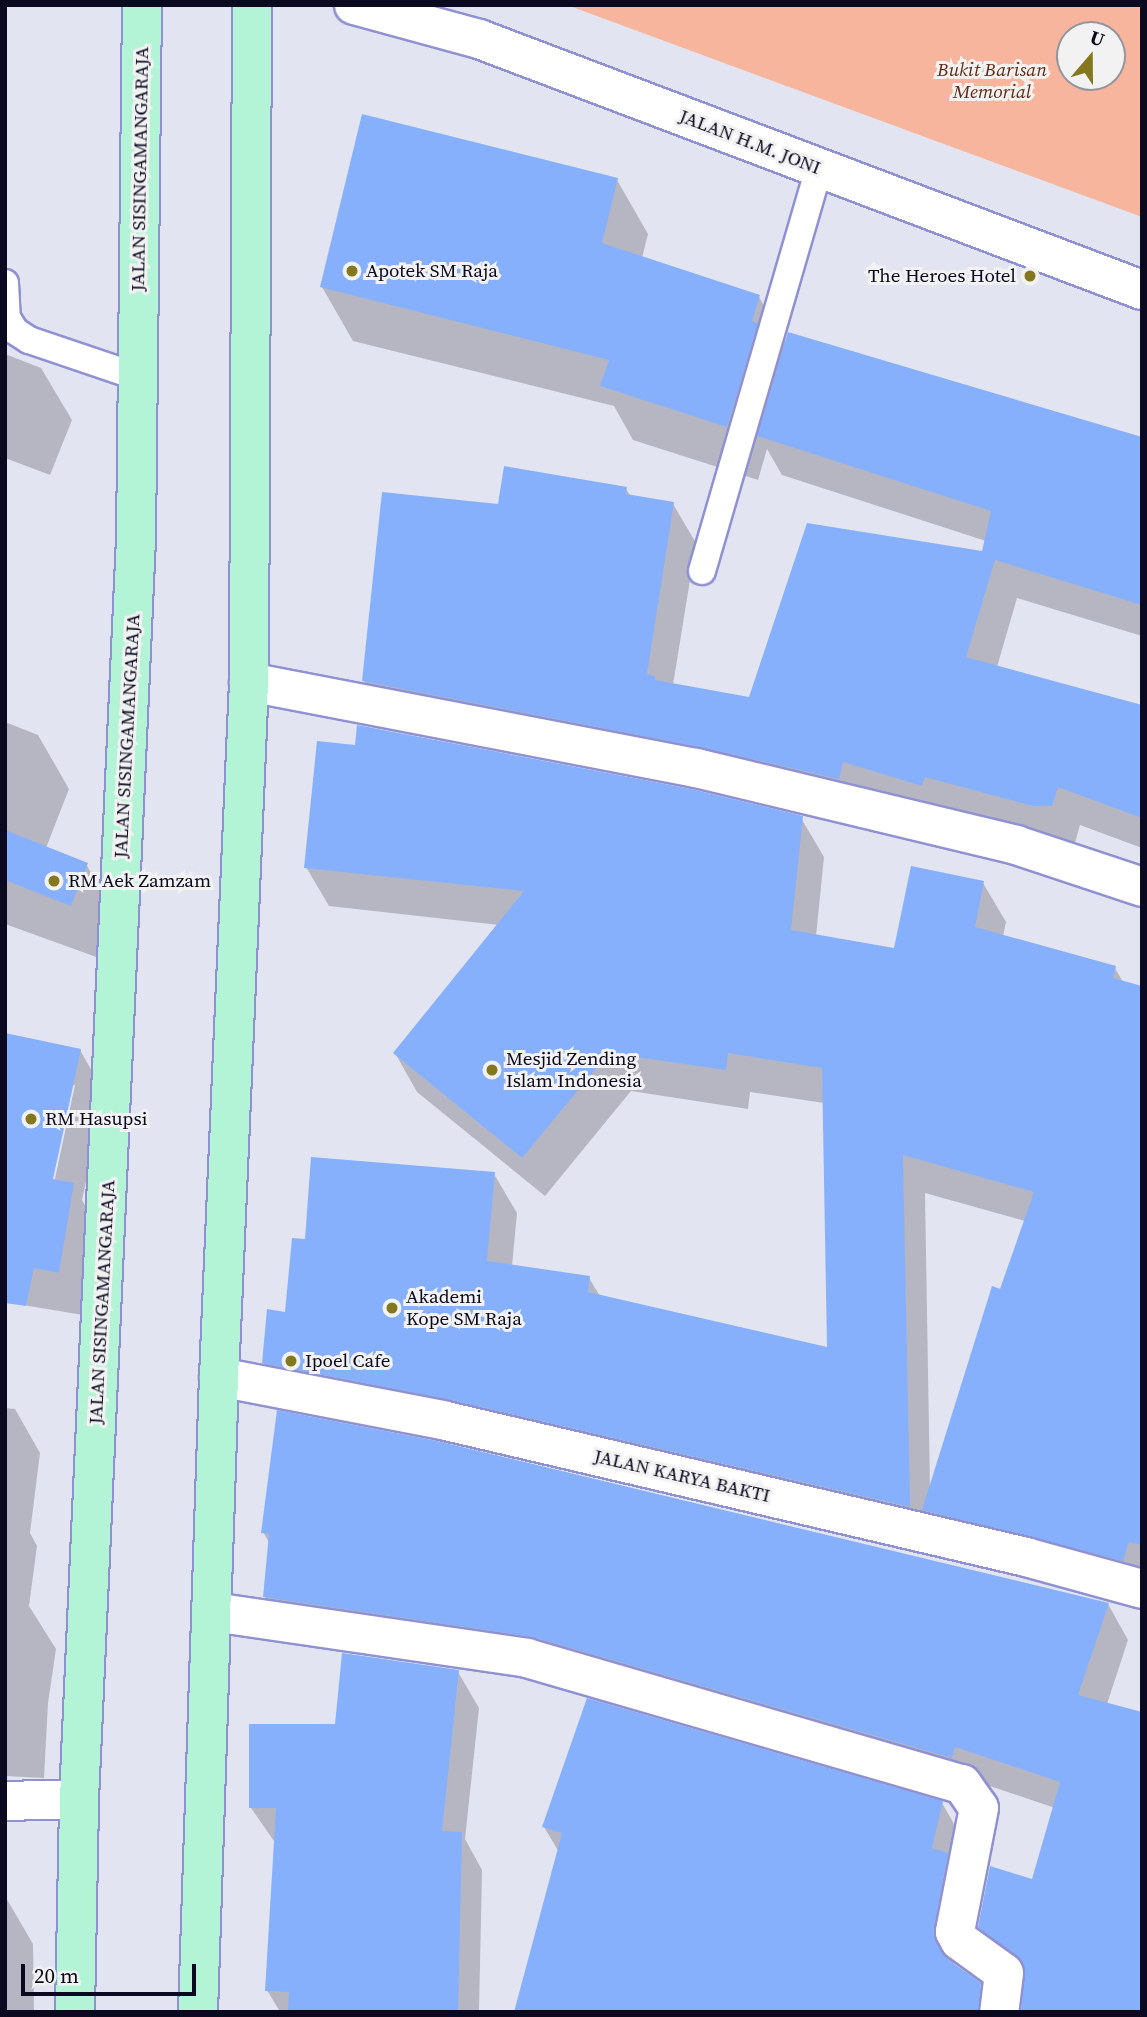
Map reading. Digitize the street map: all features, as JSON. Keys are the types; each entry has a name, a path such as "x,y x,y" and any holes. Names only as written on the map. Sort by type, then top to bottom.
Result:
{"main road":[{"name":"JALAN SISINGAMANGARAJA","path":"75,2012 79,1799 136,539 142,5"},
{"path":"198,2012 219,1377 249,682 252,5"}],"street":[{"name":"JALAN H.M. JONI","path":"354,5 479,39 1142,290"},
{"path":"249,682 696,768 1016,845 1142,887"},
{"name":"JALAN KARYA BAKTI","path":"219,1377 442,1420 1012,1554 1142,1589"},
{"path":"213,1612 527,1658 962,1784 979,1808 955,1932 960,1941 1004,1973 999,2012"},
{"path":"5,1801 79,1799"}],"lane":[{"path":"702,572 819,168"},
{"path":"5,283 7,318 15,331 29,340 138,377"}],"green space":[{"name":"Bukit Barisan Memorial","path":"567,5 1142,5 1142,217"}],"building":[{"path":"362,114 618,178 602,243 760,295 752,321 758,323 727,427 600,386 609,360 320,287"},
{"path":"788,332 1142,437 1142,605 995,560 966,657 1142,705 1142,818 1058,787 1052,806 1033,806 925,777 922,786 843,762 839,779 700,747 362,681 382,492 498,504 504,466 627,487 626,494 674,502 647,674 655,676 655,680 749,697 807,523 982,551 991,511 757,436"},
{"path":"357,725 691,789 803,816 791,930 894,948 911,866 984,881 975,927 1116,966 1113,978 1142,986 1142,1545 1129,1542 1123,1561 922,1510 992,1286 1000,1289 1034,1192 903,1155 910,1507 447,1399 262,1363 267,1309 285,1312 292,1238 305,1239 311,1157 495,1172 487,1261 590,1276 588,1292 827,1347 822,1068 728,1053 726,1070 609,1053 522,1158 393,1053 524,891 304,868 317,741 355,745"},
{"path":"5,830 88,863 71,906 5,880"},
{"path":"5,1033 81,1049 53,1179 74,1183 59,1273 34,1268 26,1306 5,1303"},
{"path":"277,1410 437,1441 1109,1603 1078,1695 1142,1712 1142,2012 1021,2012 1024,1964 978,1927 990,1866 1032,1879 1060,1782 955,1747 952,1758 533,1637 263,1597 269,1534 261,1533"},
{"path":"342,1653 459,1670 442,1831 462,1832 458,2012 288,2012 289,1992 265,1991 276,1808 249,1808 249,1724 335,1724"},
{"path":"587,1698 943,1801 932,1848 948,1853 934,1928 936,1942 947,1959 981,1983 978,2012 514,2012 562,1833 542,1827"}],"place":[{"name":"Apotek SM Raja","path":"352,271"},
{"name":"The Heroes Hotel","path":"1030,276"},
{"name":"RM Aek Zamzam","path":"54,881"},
{"name":"Mesjid Zending Islam Indonesia","path":"492,1070"},
{"name":"RM Hasupsi","path":"31,1119"},
{"name":"Akademi Kope SM Raja","path":"392,1308"},
{"name":"Ipoel Cafe","path":"291,1361"}]}
